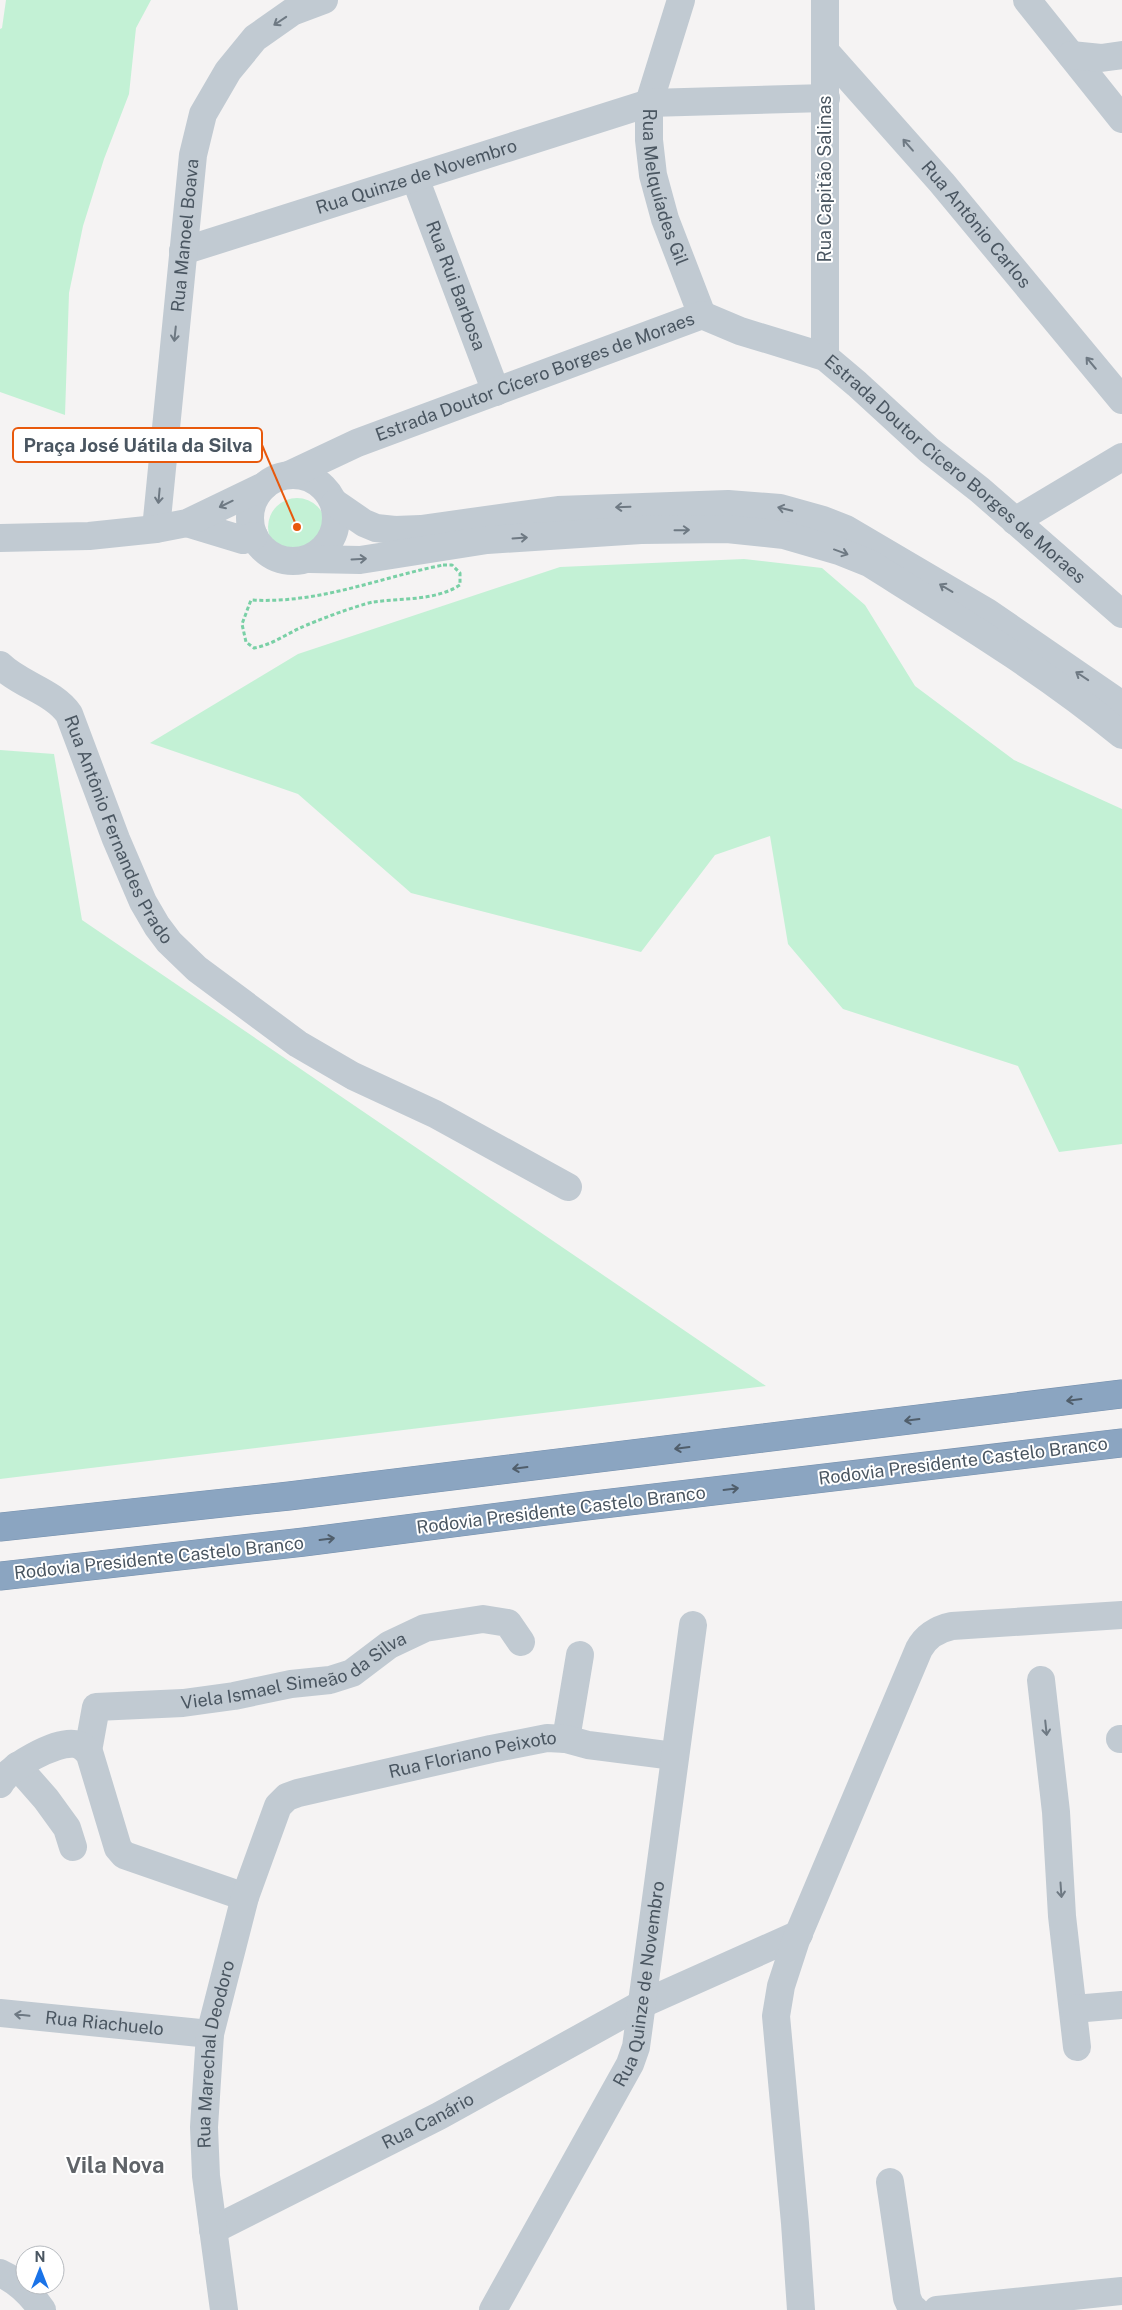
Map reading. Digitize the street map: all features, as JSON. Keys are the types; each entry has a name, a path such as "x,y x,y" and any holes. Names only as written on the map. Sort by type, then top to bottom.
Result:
{"highway":[{"path":"0,1527 289,1496 1122,1394"},
{"name":"Rodovia Presidente Castelo Branco","path":"0,1576 304,1542 596,1504 1122,1443"}],"street":[{"name":"Rua Manoel Boava","path":"156,529 193,155 204,114 228,71 254,38 292,12 324,0"},
{"name":"Rua Melquíades Gil","path":"681,0 649,103 649,140 653,175 665,220 702,314"},
{"name":"Rua Capitão Salinas","path":"824,357 825,0"},
{"path":"1027,0 1122,119"},
{"name":"Rua Antônio Carlos","path":"825,51 942,183 1122,400"},
{"path":"1071,55 1101,58 1122,55"},
{"name":"Rua Quinze de Novembro","path":"183,251 649,103 826,98"},
{"name":"Rua Rui Barbosa","path":"415,178 496,392"},
{"name":"Estrada Doutor Cícero Borges de Moraes","path":"334,501 338,480 357,443 702,314 740,331 824,357 857,384 929,450 1015,521 1122,614"},
{"path":"0,538 89,536 156,529 187,522 264,486 276,478 290,475 357,443"},
{"path":"1015,521 1122,457"},
{"path":"290,475 303,476 315,480 325,488 334,501 364,524 376,528 395,530 421,529 558,510 728,504 780,508 823,520 846,529 987,612 1122,705"},
{"path":"264,486 255,497 250,509 250,523 260,547 271,556 283,561 297,562 310,559 360,560 487,540 641,530 727,529 784,535 869,563 1036,671 1093,711 1122,735"},
{"path":"310,559 322,552 336,530 337,517 334,501"},
{"path":"187,522 243,540 254,536"},
{"name":"Rua Antônio Fernandes Prado","path":"0,665 10,675 54,699 64,707 75,727 116,839 143,902 157,926 170,942 197,968 237,1000 298,1044 353,1076 434,1114 568,1188"},
{"path":"801,2310 776,2016 781,1986 799,1934 919,1649 928,1638 952,1626 1122,1615"},
{"name":"Viela Ismael Simeão da Silva","path":"88,1751 96,1707 183,1703 234,1696 291,1684 330,1680 352,1673 389,1645 425,1628 483,1619 508,1622 521,1642"},
{"name":"Rua Quinze de Novembro","path":"493,2310 630,2064 636,2047 640,2005 693,1625"},
{"path":"566,1739 580,1655"},
{"path":"1041,1680 1056,1812 1062,1916 1077,2047"},
{"name":"Rua Floriano Peixoto","path":"278,1806 287,1797 298,1793 547,1738 566,1739 588,1744 674,1756"},
{"path":"73,1848 67,1828 46,1799 9,1775 60,1745 73,1743 84,1746 88,1751 95,1768 118,1848 124,1855 245,1897"},
{"name":"Rua Marechal Deodoro","path":"224,2310 206,2176 204,2127 210,2034 245,1897 278,1806"},
{"name":"Rua Canário","path":"213,2230 439,2116 640,2005 799,1934"},
{"path":"1074,2009 1122,2005"},
{"name":"Rua Riachuelo","path":"0,2013 210,2034"},
{"path":"890,2182 907,2298 911,2307 915,2310"},
{"path":"0,2273 10,2277 30,2294 42,2310"},
{"path":"937,2310 1122,2291"}],"path":[{"path":"443,565 452,565 460,573 460,585 449,592 393,602 372,602 303,627 265,646 254,648 246,642 242,624 251,600 278,602 319,596 443,565"}],"green space":[{"path":"6,0 151,0 136,28 129,94 104,159 83,226 69,293 65,415 0,392 0,29 2,28"},
{"path":"291,498 303,498 318,506 326,521 326,533 318,548 303,556 291,556 276,548 268,533 268,521 276,506"},
{"path":"744,559 822,568 865,605 915,686 1014,760 1122,809 1122,1144 1059,1152 1018,1066 843,1009 788,944 770,836 715,855 641,952 411,893 298,794 150,743 298,654 560,567"},
{"path":"0,750 54,754 82,920 766,1386 0,1479"}],"place":[{"name":"Praça José Uátila da Silva","path":"297,527"}],"district":[{"name":"Vila Nova","path":"115,2165"}]}
